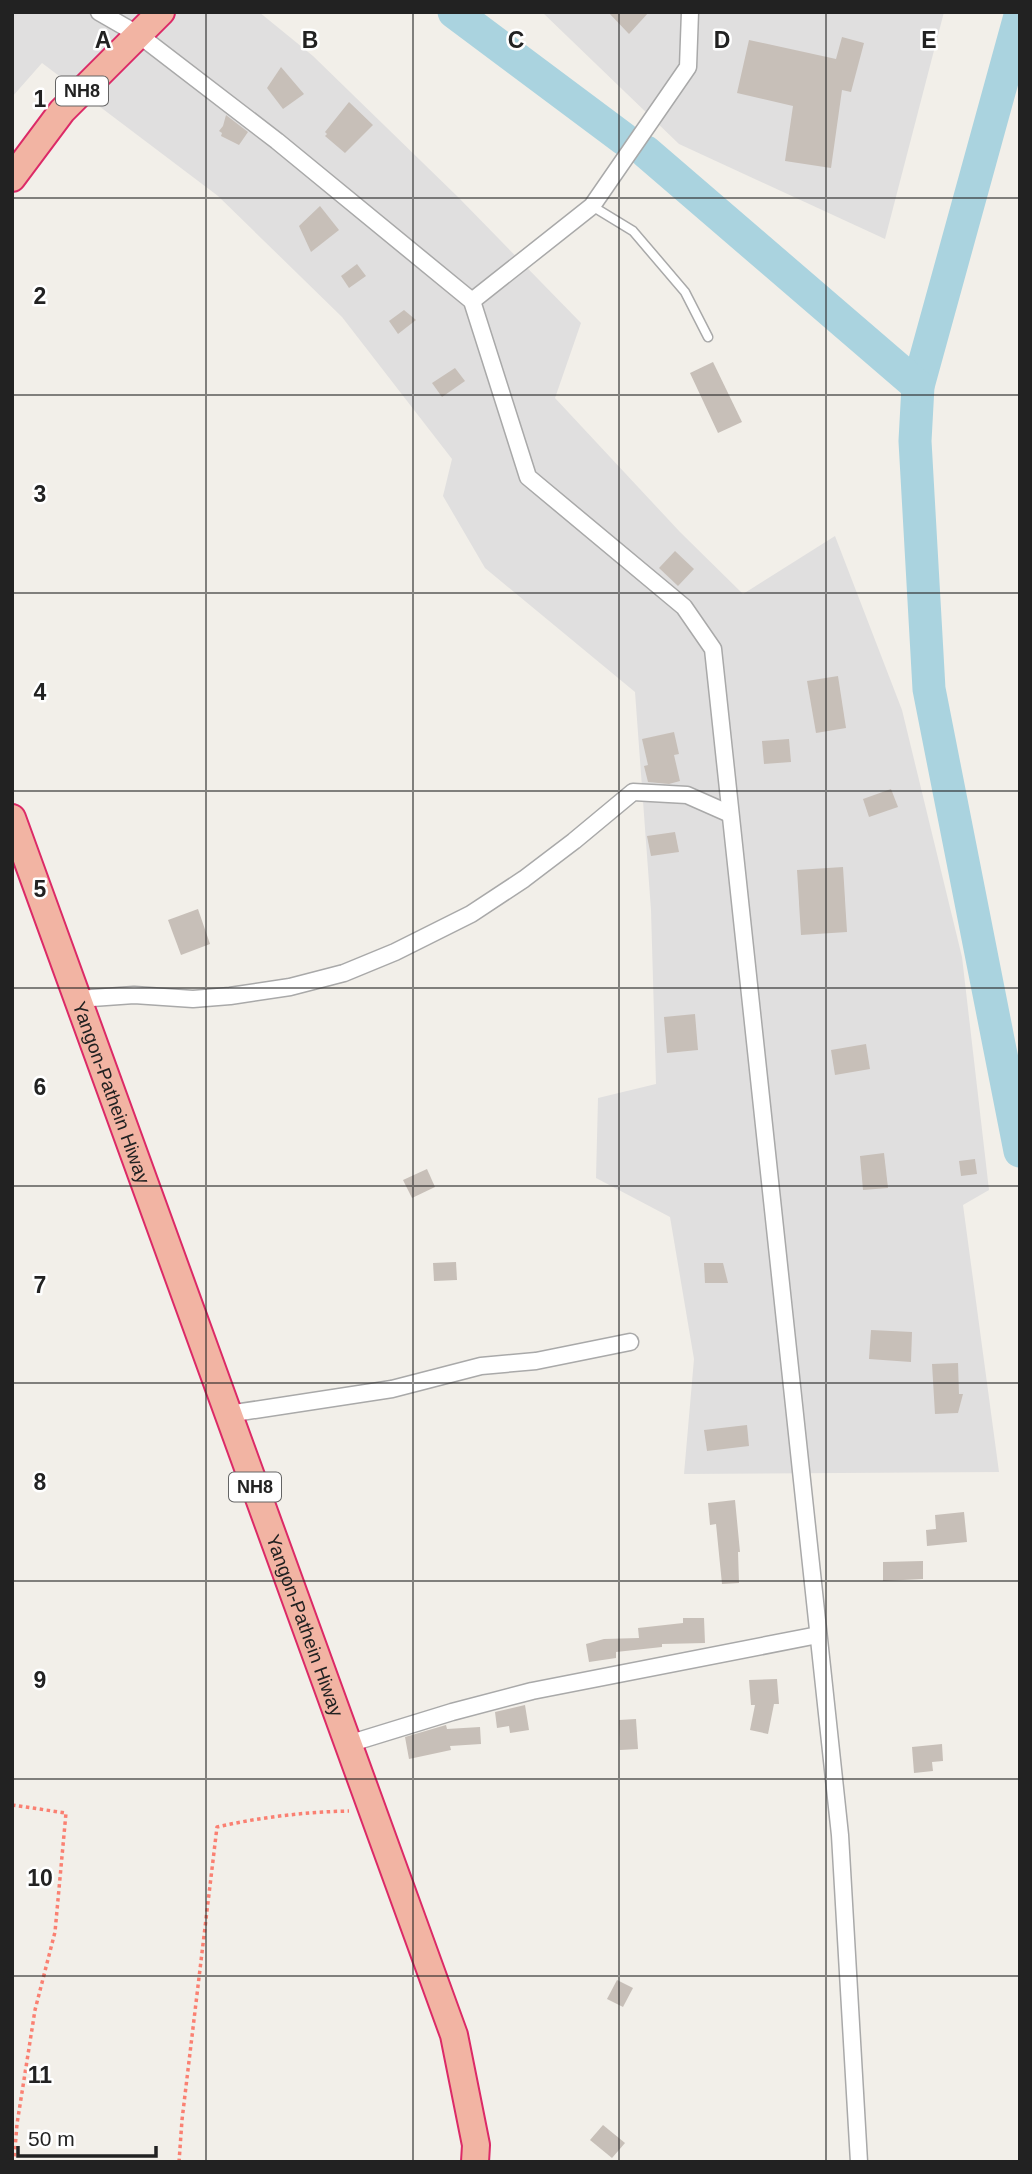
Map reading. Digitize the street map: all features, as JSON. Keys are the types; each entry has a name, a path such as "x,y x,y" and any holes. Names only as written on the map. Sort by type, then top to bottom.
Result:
{"highway":[{"name":"NH8","path":"12,178 62,111 161,12"},
{"name":"Yangon-Pathein Hiway","path":"12,818 454,2035 476,2145 475,2162"}],"street":[{"path":"99,12 139,35 277,141 472,301 528,477 684,607 713,649 840,1835 859,2162"},
{"path":"472,301 592,206 688,67 690,12"},
{"path":"78,999 134,995 193,999 230,996 290,987 344,973 395,952 471,914 534,871 633,792 687,795 730,814"},
{"path":"228,1413 392,1389 481,1366 536,1362 630,1342"},
{"path":"348,1744 531,1690 818,1635"}],"lane":[{"path":"592,206 633,231 685,292 708,337"}],"path":[{"path":"12,1805 66,1813 55,1932 35,2010 17,2124 14,2162"},
{"path":"179,2162 217,1827 312,1812 372,1810"}],"shaded area":[{"path":"12,12 259,12 313,56 459,198 581,323 555,398 680,532 743,594 835,536 902,710 962,957 989,1190 963,1205 999,1472 684,1474 694,1359 670,1217 596,1178 598,1098 656,1084 651,910 635,692 485,568 443,496 452,459 342,317 218,196 42,63 12,97"},
{"path":"542,12 944,12 885,239 679,144"}],"building":[{"path":"608,12 649,12 629,34"},
{"path":"842,37 864,43 851,92 842,90 831,168 785,161 793,106 737,93 749,40 836,59"},
{"path":"281,67 304,94 283,109 267,88"},
{"path":"349,102 373,125 345,153 325,136 325,132"},
{"path":"226,115 248,132 239,145 221,136 219,131"},
{"path":"320,206 339,230 311,252 299,226"},
{"path":"357,264 366,276 349,288 341,276"},
{"path":"404,310 416,320 398,334 389,321"},
{"path":"713,362 742,422 718,433 690,373"},
{"path":"455,368 465,381 442,397 432,383"},
{"path":"675,551 694,569 678,586 659,568"},
{"path":"838,676 846,728 816,733 807,681"},
{"path":"674,732 679,754 674,755 680,781 669,784 648,782 644,766 648,765 642,739"},
{"path":"789,739 791,762 764,764 762,741"},
{"path":"891,789 898,807 869,817 863,799"},
{"path":"675,832 679,852 651,856 647,836"},
{"path":"843,867 847,932 801,935 797,870"},
{"path":"198,909 210,944 181,955 168,920"},
{"path":"695,1014 698,1050 667,1053 664,1017"},
{"path":"866,1044 870,1069 835,1075 831,1050"},
{"path":"884,1153 888,1188 863,1190 860,1156"},
{"path":"975,1159 977,1174 961,1176 959,1161"},
{"path":"427,1169 435,1187 412,1198 403,1180"},
{"path":"456,1262 457,1280 434,1281 433,1263"},
{"path":"704,1263 723,1263 728,1283 705,1283"},
{"path":"871,1330 912,1332 911,1362 869,1359"},
{"path":"958,1363 959,1394 963,1394 958,1413 935,1414 932,1364"},
{"path":"747,1425 749,1446 707,1451 704,1430"},
{"path":"735,1500 740,1552 739,1583 722,1584 716,1524 710,1525 708,1503"},
{"path":"964,1512 967,1542 927,1546 926,1530 936,1529 935,1515"},
{"path":"923,1561 923,1579 883,1581 883,1562"},
{"path":"683,1618 704,1618 705,1643 662,1644 662,1647 616,1652 616,1658 589,1662 586,1644 604,1639 639,1638 638,1628 683,1623"},
{"path":"777,1679 779,1704 774,1704 768,1734 750,1730 755,1705 751,1705 749,1680"},
{"path":"525,1705 529,1730 510,1733 509,1726 497,1728 495,1712"},
{"path":"636,1719 638,1749 620,1750 619,1720"},
{"path":"446,1725 447,1729 480,1727 481,1744 450,1746 451,1750 409,1759 405,1737"},
{"path":"942,1744 943,1761 932,1762 933,1771 914,1773 912,1747"},
{"path":"617,1980 633,1988 623,2007 607,1999"},
{"path":"603,2125 625,2143 612,2158 590,2140"}],"waterway":[{"path":"454,12 624,139"},
{"path":"1020,16 918,386 915,441 929,689 1020,1151"},
{"path":"646,152 918,386"}]}
